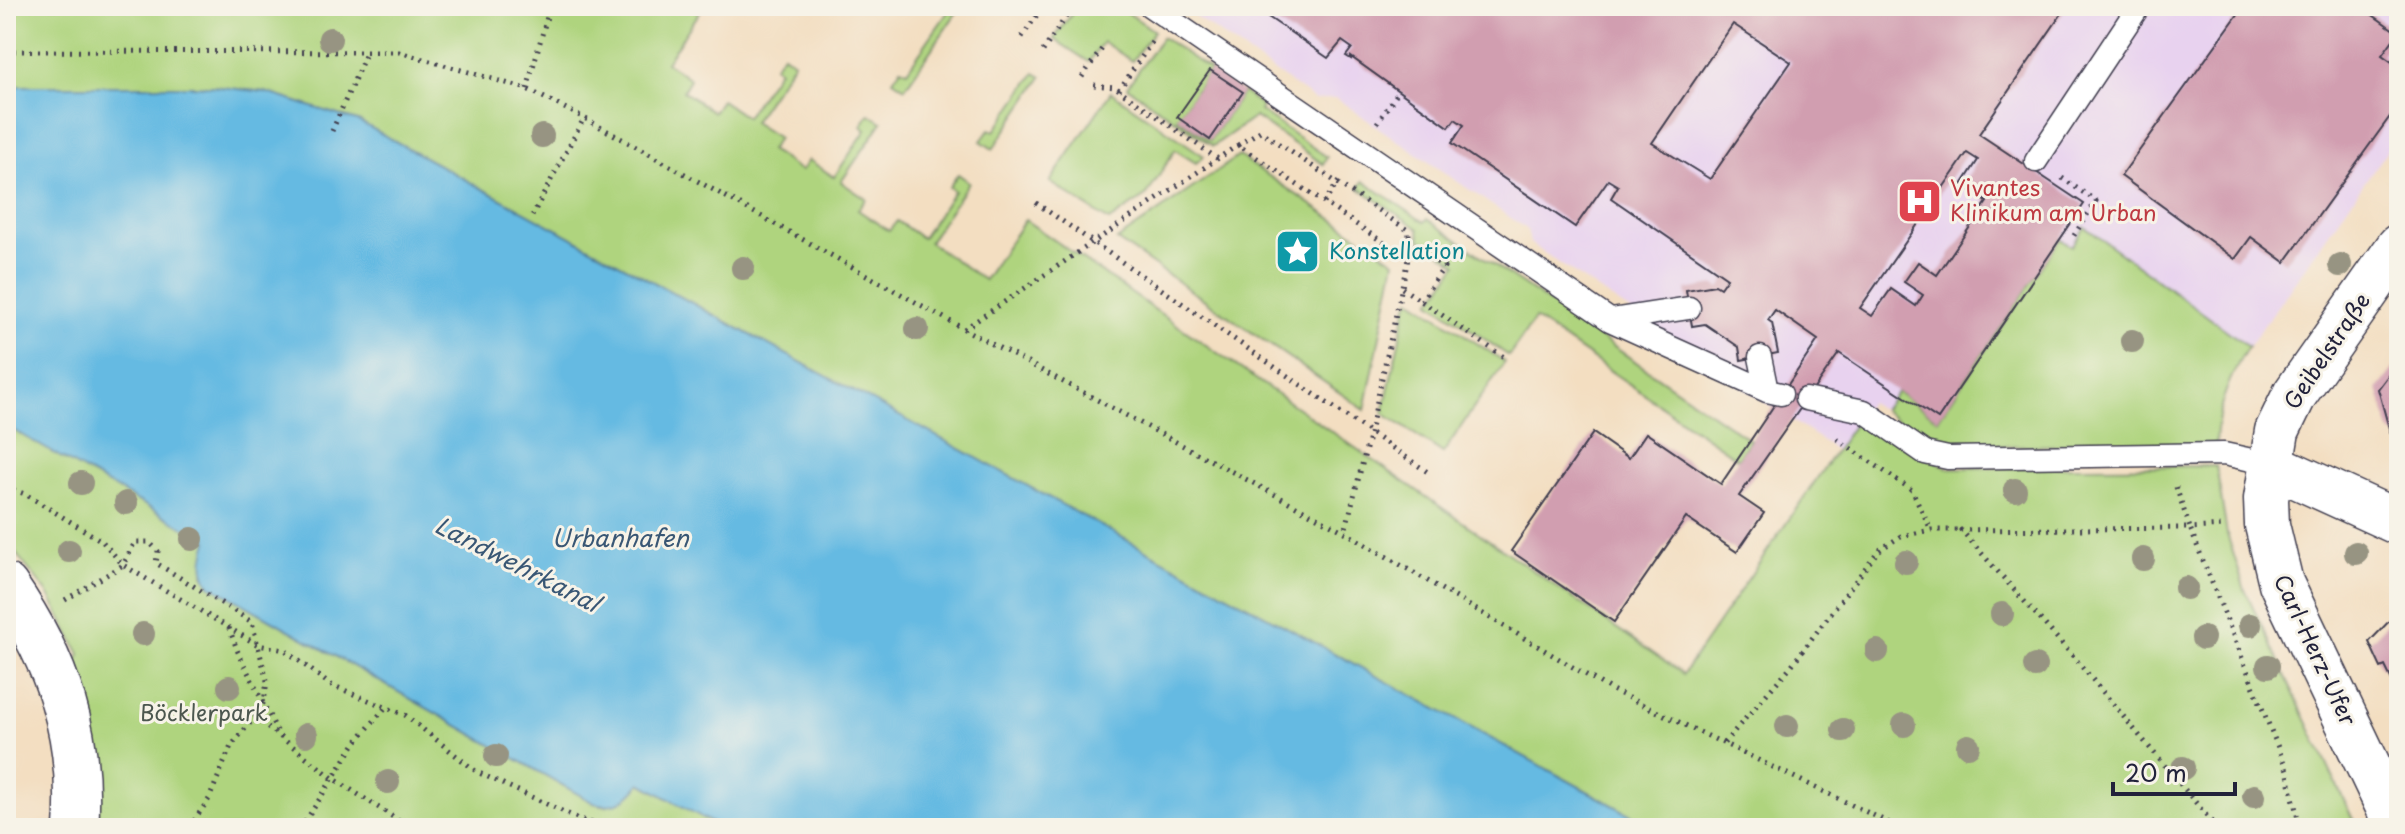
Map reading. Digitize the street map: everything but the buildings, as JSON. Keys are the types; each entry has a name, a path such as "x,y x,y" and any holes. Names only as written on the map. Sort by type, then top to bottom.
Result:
{"street":[{"name":"Geibelstraße","path":"2270,464 2277,431 2295,394 2399,246"},
{"path":"2270,464 2399,523"},
{"name":"Carl-Herz-Ufer","path":"2270,464 2267,525 2281,583 2398,828"},
{"path":"6,586 33,625 58,684 71,731 79,793 76,828"}],"lane":[{"path":"2036,161 2139,6"},
{"path":"1159,12 1610,320 1774,393 1760,357"},
{"path":"1610,320 1689,308"},
{"path":"1806,399 1864,411 1925,453 1948,458 2224,454 2270,464"}],"path":[{"path":"527,89 550,6"},
{"path":"1022,37 1043,6"},
{"path":"1043,51 1073,6"},
{"path":"1119,90 1159,12"},
{"path":"1082,77 1104,46"},
{"path":"6,51 399,52 527,89 964,329 1345,532 1610,689 1900,828"},
{"path":"332,131 367,51"},
{"path":"1094,85 1115,87 1218,159"},
{"path":"532,216 584,118"},
{"path":"964,329 1260,131 1409,231 1408,259 1402,288 1345,532"},
{"path":"1238,145 1408,259"},
{"path":"2036,161 2096,201 2071,240"},
{"path":"1324,203 1333,190"},
{"path":"1036,203 1429,473"},
{"path":"1409,243 1444,267 1421,301"},
{"path":"1402,288 1507,359"},
{"path":"1836,438 1912,490 1931,530"},
{"path":"2166,455 2190,528 2287,770 2300,828"},
{"path":"6,487 25,494 102,541 123,565 258,645 285,650 329,684 405,715 477,772 577,818 608,828"},
{"path":"1724,743 1791,666 1878,551 1901,536 1931,530 2230,526"},
{"path":"1961,530 2082,666 2217,828"},
{"path":"33,625 76,591 123,565 135,542 149,542 158,551 156,563 252,622 267,681 264,702 231,746 209,799 189,828"},
{"path":"229,627 279,737"},
{"path":"301,828 356,742 386,707"},
{"path":"255,717 333,778 410,828"},
{"path":"577,818 579,828"},
{"path":"614,828 644,822 656,828"}],"shaded area":[{"name":"Vivantes Klinikum am Urban","path":"1180,6 2399,6 2399,133 2241,358 2222,397 2216,445 1946,446 1927,441 1870,402 1836,450 1530,243 1527,229 1336,98 1315,100"}],"green space":[{"path":"6,6 704,6 666,62 690,79 683,91 713,112 721,100 746,117 779,70 774,66 783,54 794,62 753,122 778,138 770,150 801,171 809,160 834,177 866,130 861,126 869,114 882,122 841,182 866,199 858,210 889,231 897,221 922,238 954,191 949,187 958,174 969,182 929,242 984,280 1025,220 1683,674 1857,420 1948,468 2216,466 2227,534 2245,590 2357,828 1655,828 360,122 265,92 211,86 6,86"},
{"path":"952,6 961,6 905,88 893,80 901,68 907,71"},
{"path":"1077,6 1118,6 1154,31 1132,61 1103,42 1089,62 1054,39"},
{"path":"1162,37 1210,70 1177,118 1210,140 1243,92 1262,106 1260,111 1327,157 1323,164 1255,117 1213,146 1127,87"},
{"path":"1035,73 1042,77 993,149 981,141 990,129 995,131"},
{"path":"1111,92 1204,156 1196,163 1175,150 1147,195 1109,221 1050,182"},
{"path":"1239,156 1395,261 1365,410 1117,240"},
{"path":"1363,181 1424,222 1427,219 1750,440 1738,459 1535,319 1509,356 1431,302 1457,264 1420,239 1419,229 1359,188"},
{"path":"2085,227 2248,346 2225,393 2216,445 1946,446 1927,441 1883,410 1897,392 1938,419 2060,239 2072,246"},
{"path":"1411,299 1505,362 1443,453 1383,413"},
{"name":"Böcklerpark","path":"6,426 208,541 204,575 210,585 594,803 606,806 640,783 721,828 96,828 73,669 80,654 49,595 6,541"}],"water":[{"name":"Urbanhafen","path":"6,86 211,86 265,92 360,122 1655,828 721,828 641,783 616,804 594,803 210,585 203,563 208,541 6,426"}],"place":[{"name":"Vivantes Klinikum am Urban","path":"1919,201"},
{"name":"Konstellation","path":"1298,251"}],"water label":[{"name":"Landwehrkanal","path":"517,565"}]}
